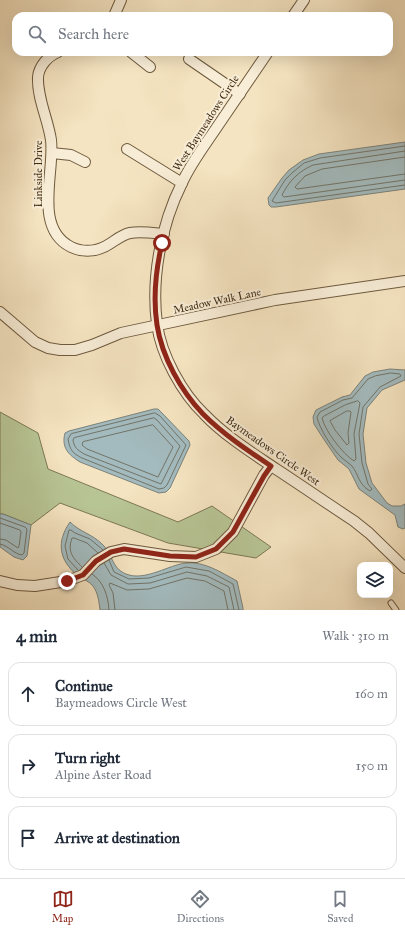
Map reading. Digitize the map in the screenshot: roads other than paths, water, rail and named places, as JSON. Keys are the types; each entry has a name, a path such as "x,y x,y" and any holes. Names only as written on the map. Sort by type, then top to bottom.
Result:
{"street":[{"path":"116,12 121,0"},
{"path":"296,12 304,0"},
{"name":"Linkside Drive","path":"51,56 41,66 38,76 38,87 51,138 52,153 48,193 49,210 56,234 63,242 72,248 92,251 103,248 129,233 137,232 164,234"},
{"path":"136,56 150,67"},
{"name":"West Baymeadows Circle","path":"164,234 182,183 204,146 265,56"},
{"path":"189,59 240,94"},
{"path":"127,149 182,183"},
{"path":"52,153 71,155 85,162"},
{"name":"Baymeadows Circle West","path":"164,234 160,252 155,294 157,326 165,356 183,388 194,403 223,432 354,521 369,533 405,568"},
{"name":"Meadow Walk Lane","path":"0,312 35,342 48,348 75,350 92,345 121,333 275,300 405,281"},
{"path":"0,581 17,585 35,586 67,581 83,575 96,561 111,552 124,549 170,556 196,557 216,549 233,532 271,466"}],"lane":[{"path":"391,603 396,610"}],"water":[{"path":"405,142 405,189 276,207 271,207 269,205 268,198 282,178 289,170 303,160 319,154"},
{"path":"390,369 405,370 405,380 382,390 367,408 363,434 366,463 372,483 387,503 392,506 401,506 405,504 405,528 403,529 398,527 395,515 359,489 349,469 338,460 314,424 313,417 316,410 342,397 350,395 365,376 373,372"},
{"path":"158,409 162,413 189,441 190,445 170,488 166,492 159,493 80,462 69,454 65,447 65,433 69,431"},
{"path":"0,514 31,525 27,556 23,560 14,557 0,547"},
{"path":"70,522 102,544 119,570 129,575 143,576 186,563 199,564 219,571 237,581 243,610 100,610 99,601 93,586 77,575 66,563 63,557 61,544"}]}
